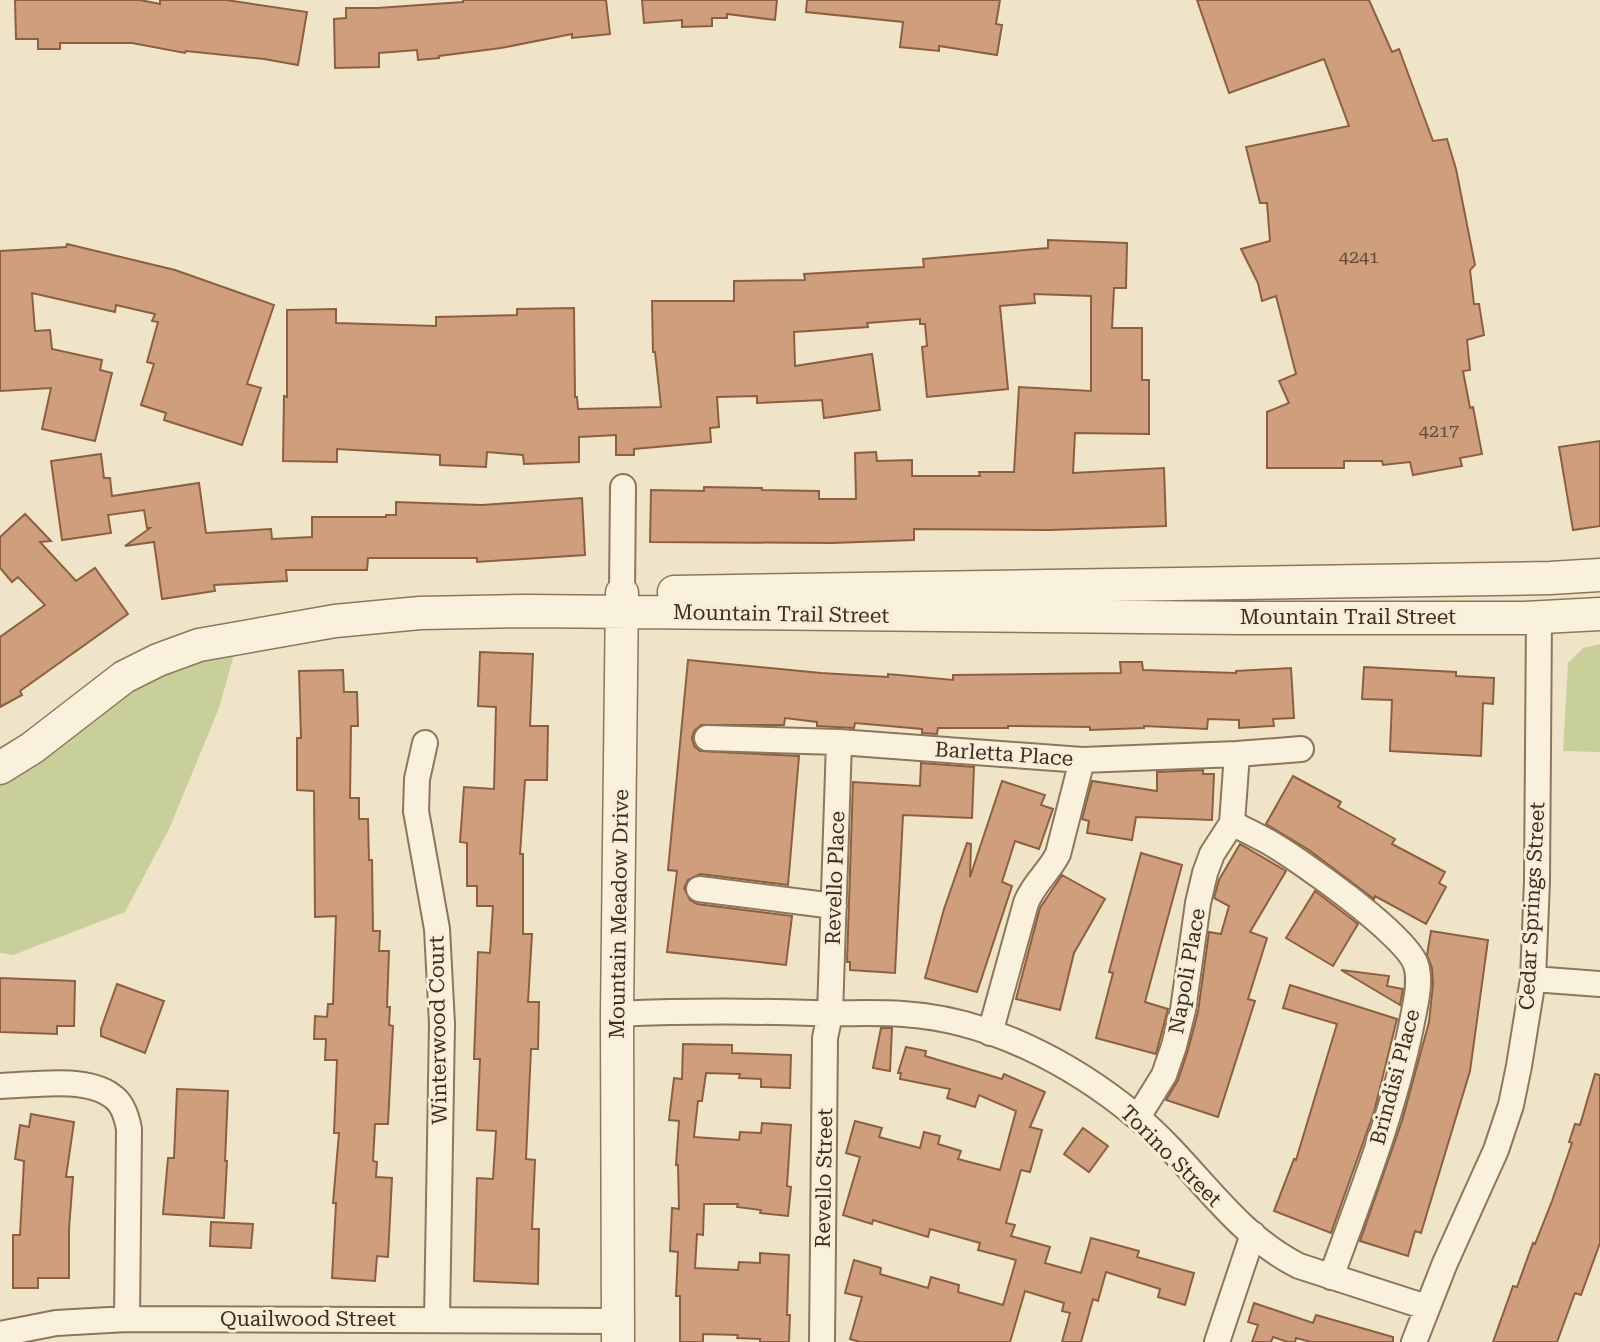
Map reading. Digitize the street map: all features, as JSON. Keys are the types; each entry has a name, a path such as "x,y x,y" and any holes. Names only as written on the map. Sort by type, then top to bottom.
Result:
{"street":[{"name":"Mountain Meadow Drive","path":"618,1331 617,1014 624,487"},
{"name":"Mountain Trail Street","path":"0,768 32,748 124,677 158,660 199,645 335,621 421,613 622,603 1600,575"},
{"name":"Mountain Trail Street","path":"0,753 46,722 103,677 144,652 232,626 289,615 367,606 580,593 622,603 1241,618 1539,618 1600,614"},
{"name":"Cedar Springs Street","path":"1414,1342 1426,1307 1496,1150 1511,1105 1533,979 1537,881 1539,618"},
{"name":"Barletta Place","path":"707,738 839,741 1082,760 1301,749"},
{"name":"Revello Place","path":"830,1014 839,741"},
{"name":"Winterwood Court","path":"425,743 415,794 416,811 438,929 442,1024 437,1320"},
{"path":"1232,823 1237,754"},
{"path":"990,1033 1026,902 1030,891 1058,854 1082,760"},
{"name":"Napoli Place","path":"1138,1118 1164,1075 1174,1046 1183,1010 1198,903 1205,873 1212,854 1232,823"},
{"name":"Brindisi Place","path":"1232,823 1267,841 1342,892 1406,948 1416,964 1417,996 1407,1046 1370,1170 1331,1277"},
{"path":"699,889 834,906"},
{"path":"1533,979 1600,984"},
{"name":"Torino Street","path":"617,1014 733,1011 905,1014 950,1020 990,1033 1068,1068 1090,1081 1138,1118 1228,1214 1286,1260 1426,1307"},
{"name":"Revello Street","path":"822,1342 825,1038 830,1014"},
{"path":"0,1086 88,1084 113,1096 123,1110 130,1129 127,1319"},
{"path":"1217,1342 1253,1234"},
{"name":"Quailwood Street","path":"0,1334 56,1323 127,1319 437,1320 618,1331"}],"green space":[{"path":"239,637 219,708 170,827 125,912 13,955 0,953 0,768 124,677"},
{"path":"1600,644 1600,752 1563,751 1568,663 1583,648"}],"building":[{"path":"15,0 140,0 160,4 160,0 226,0 307,12 298,65 264,59 185,53 132,43 60,43 60,49 38,49 38,39 16,39"},
{"path":"463,0 606,0 610,34 572,38 572,34 418,60 417,50 379,53 379,67 335,68 334,19 346,18 346,8 377,8"},
{"path":"642,0 777,0 775,20 727,14 727,18 712,18 712,26 682,27 682,20 644,23"},
{"path":"807,0 1000,0 996,24 1002,25 997,55 939,46 939,51 900,47 903,22 806,12"},
{"path":"1197,0 1369,0 1392,52 1399,49 1433,141 1447,139 1456,169 1475,265 1470,270 1474,304 1479,304 1484,335 1467,340 1470,370 1463,371 1482,454 1460,458 1462,466 1413,475 1410,462 1383,465 1382,461 1344,461 1344,468 1267,468 1267,412 1289,403 1279,381 1296,374 1276,296 1262,301 1258,283 1241,249 1270,241 1267,203 1260,203 1246,147 1349,126 1324,59 1229,93"},
{"path":"1048,240 1127,243 1126,288 1114,288 1112,328 1142,328 1142,380 1149,380 1149,434 1075,433 1073,473 1164,468 1166,526 1049,530 914,529 914,540 832,543 650,542 651,490 762,488 819,491 819,499 856,499 855,453 876,452 877,461 912,460 912,476 980,476 979,472 1014,472 1019,387 1091,391 1091,296 1034,294 1035,303 1000,306 1008,389 927,397 922,347 927,346 925,324 920,324 920,319 867,323 868,327 794,332 795,366 872,354 880,410 824,418 822,400 757,403 757,396 717,397 719,427 710,428 711,442 634,449 634,455 616,455 616,435 579,437 579,462 524,464 523,455 487,452 486,467 440,465 440,455 337,449 337,462 283,461 284,396 287,397 287,310 336,309 336,323 436,326 436,317 517,315 517,309 574,308 575,397 578,409 661,407 653,352 652,301 734,301 734,281 805,280 804,274 924,267 923,259 1048,248"},
{"path":"67,244 175,270 274,305 247,384 261,388 242,445 164,420 166,413 141,405 154,364 147,362 158,322 152,321 155,314 116,305 115,312 32,293 35,331 50,330 52,349 102,360 100,370 112,373 95,441 42,429 51,388 0,391 0,251 66,247"},
{"path":"1600,441 1600,526 1573,530 1559,447"},
{"path":"101,454 104,478 110,478 112,496 199,483 206,533 271,529 272,539 312,537 312,517 386,517 396,515 396,502 482,505 582,498 585,555 477,562 477,558 368,558 367,570 286,570 287,581 214,585 215,591 162,599 154,542 125,546 150,528 147,528 144,510 108,515 111,533 62,540 51,461"},
{"path":"25,514 51,541 40,542 76,581 95,568 128,614 20,691 22,695 0,707 0,637 45,605 18,577 12,582 0,568 0,537"},
{"path":"480,652 533,654 530,726 548,726 547,780 525,780 520,854 523,854 523,934 532,934 528,1002 539,1002 538,1049 531,1049 526,1159 535,1160 532,1229 539,1229 538,1284 474,1281 477,1178 493,1179 496,1131 477,1130 480,1059 474,1059 478,952 490,953 493,906 477,906 477,886 467,886 467,843 460,842 464,787 494,789 496,707 478,706"},
{"path":"688,660 821,673 888,677 888,674 953,680 953,675 1121,673 1120,662 1142,662 1143,670 1236,673 1291,668 1294,718 1273,719 1274,726 1239,728 1239,720 1208,719 1207,729 1144,726 1090,730 1090,727 1008,726 938,728 937,734 922,733 922,729 855,723 854,728 817,726 817,722 785,718 784,725 701,725 694,731 692,738 694,746 700,751 799,756 788,885 700,874 688,880 684,888 690,900 697,904 792,916 786,965 667,952 677,871 668,870"},
{"path":"1364,667 1456,672 1456,676 1494,678 1493,704 1483,703 1481,756 1390,751 1392,700 1362,699"},
{"path":"343,670 344,692 357,692 358,726 351,726 350,798 359,798 359,819 368,819 369,860 372,860 373,931 380,931 379,951 389,951 387,1007 390,1007 389,1025 393,1026 388,1124 375,1124 373,1161 377,1162 376,1177 392,1178 388,1257 377,1256 375,1281 332,1278 336,1203 333,1203 339,1133 334,1133 337,1060 325,1060 326,1039 314,1039 315,1016 327,1017 328,1004 333,1004 336,916 315,917 314,791 297,790 297,738 301,738 299,671"},
{"path":"921,763 974,767 972,818 903,815 895,973 850,970 850,962 847,962 853,782 920,786"},
{"path":"1203,770 1203,774 1214,774 1212,820 1136,817 1132,840 1087,833 1089,821 1082,819 1092,781 1157,791 1157,772"},
{"path":"1293,776 1341,802 1338,807 1395,839 1392,844 1445,872 1439,883 1446,887 1426,924 1375,896 1374,899 1309,850 1266,824"},
{"path":"1002,781 1045,795 1041,805 1053,809 1039,849 1015,841 1002,882 1012,886 977,992 925,978 944,909 967,843 971,844 970,877"},
{"path":"1240,844 1286,871 1250,932 1267,938 1248,999 1255,1001 1218,1117 1166,1100 1178,1080 1198,1012 1209,932 1221,934 1229,906 1214,898 1219,880"},
{"path":"1141,853 1182,865 1145,1002 1168,1009 1156,1054 1096,1038 1113,973 1109,972"},
{"path":"1062,875 1105,899 1074,953 1060,1010 1016,999 1040,908"},
{"path":"1315,891 1358,924 1333,966 1286,938"},
{"path":"1431,931 1488,940 1470,1071 1421,1233 1415,1231 1408,1256 1360,1241 1402,1121 1429,1022 1433,984 1432,968 1427,955"},
{"path":"1341,970 1389,976 1387,986 1403,989 1400,1005"},
{"path":"0,978 75,981 74,1026 57,1026 57,1034 0,1032"},
{"path":"117,984 164,1001 145,1053 101,1036"},
{"path":"1290,985 1397,1019 1374,1112 1331,1233 1274,1211 1294,1159 1296,1160 1337,1024 1283,1008"},
{"path":"881,1028 892,1028 890,1071 873,1068"},
{"path":"683,1044 732,1045 732,1053 791,1055 790,1088 761,1087 761,1079 739,1078 740,1074 706,1073 702,1101 698,1101 694,1137 739,1140 740,1132 761,1133 762,1123 791,1125 788,1216 760,1213 761,1210 737,1207 738,1204 704,1204 703,1235 697,1234 695,1268 738,1270 739,1262 760,1263 760,1253 789,1255 789,1342 760,1342 760,1339 737,1338 738,1335 703,1334 703,1342 680,1342 680,1296 676,1296 678,1252 670,1251 672,1208 679,1209 676,1165 679,1121 669,1120 674,1078 682,1079"},
{"path":"906,1047 926,1051 925,1056 1002,1079 1004,1074 1045,1092 1030,1127 1042,1130 1030,1172 1021,1170 1006,1223 1015,1225 1011,1236 1050,1247 1045,1263 1081,1273 1091,1238 1139,1251 1137,1257 1194,1273 1185,1305 1158,1297 1160,1289 1106,1272 1098,1301 1093,1299 1081,1342 1062,1342 1070,1313 1062,1311 1064,1303 1025,1291 1010,1342 860,1342 850,1339 862,1297 845,1293 854,1260 881,1268 880,1274 928,1288 931,1277 959,1285 958,1292 1003,1305 1016,1260 978,1250 980,1243 930,1229 928,1237 873,1220 872,1224 843,1215 860,1157 846,1153 855,1121 882,1128 879,1137 920,1148 924,1132 940,1136 938,1144 961,1151 958,1159 1000,1170 1016,1111 979,1095 975,1107 947,1098 950,1089 900,1079 901,1073 898,1073"},
{"path":"1595,1074 1600,1075 1600,1243 1581,1295 1575,1293 1557,1342 1493,1342 1513,1286 1517,1287 1552,1201 1572,1143 1569,1142 1575,1124 1580,1125"},
{"path":"177,1089 228,1091 224,1218 163,1214 168,1158 174,1158"},
{"path":"31,1114 74,1122 66,1177 73,1177 69,1278 38,1278 38,1288 13,1288 13,1235 20,1235 24,1161 15,1159 20,1125 29,1127"},
{"path":"1083,1128 1108,1146 1089,1172 1064,1154"},
{"path":"211,1222 253,1224 251,1248 210,1246"},
{"path":"1254,1303 1313,1323 1316,1315 1393,1337 1393,1342 1311,1342 1296,1338 1295,1342 1288,1342 1273,1337 1271,1342 1252,1342 1258,1325 1248,1322"}]}
